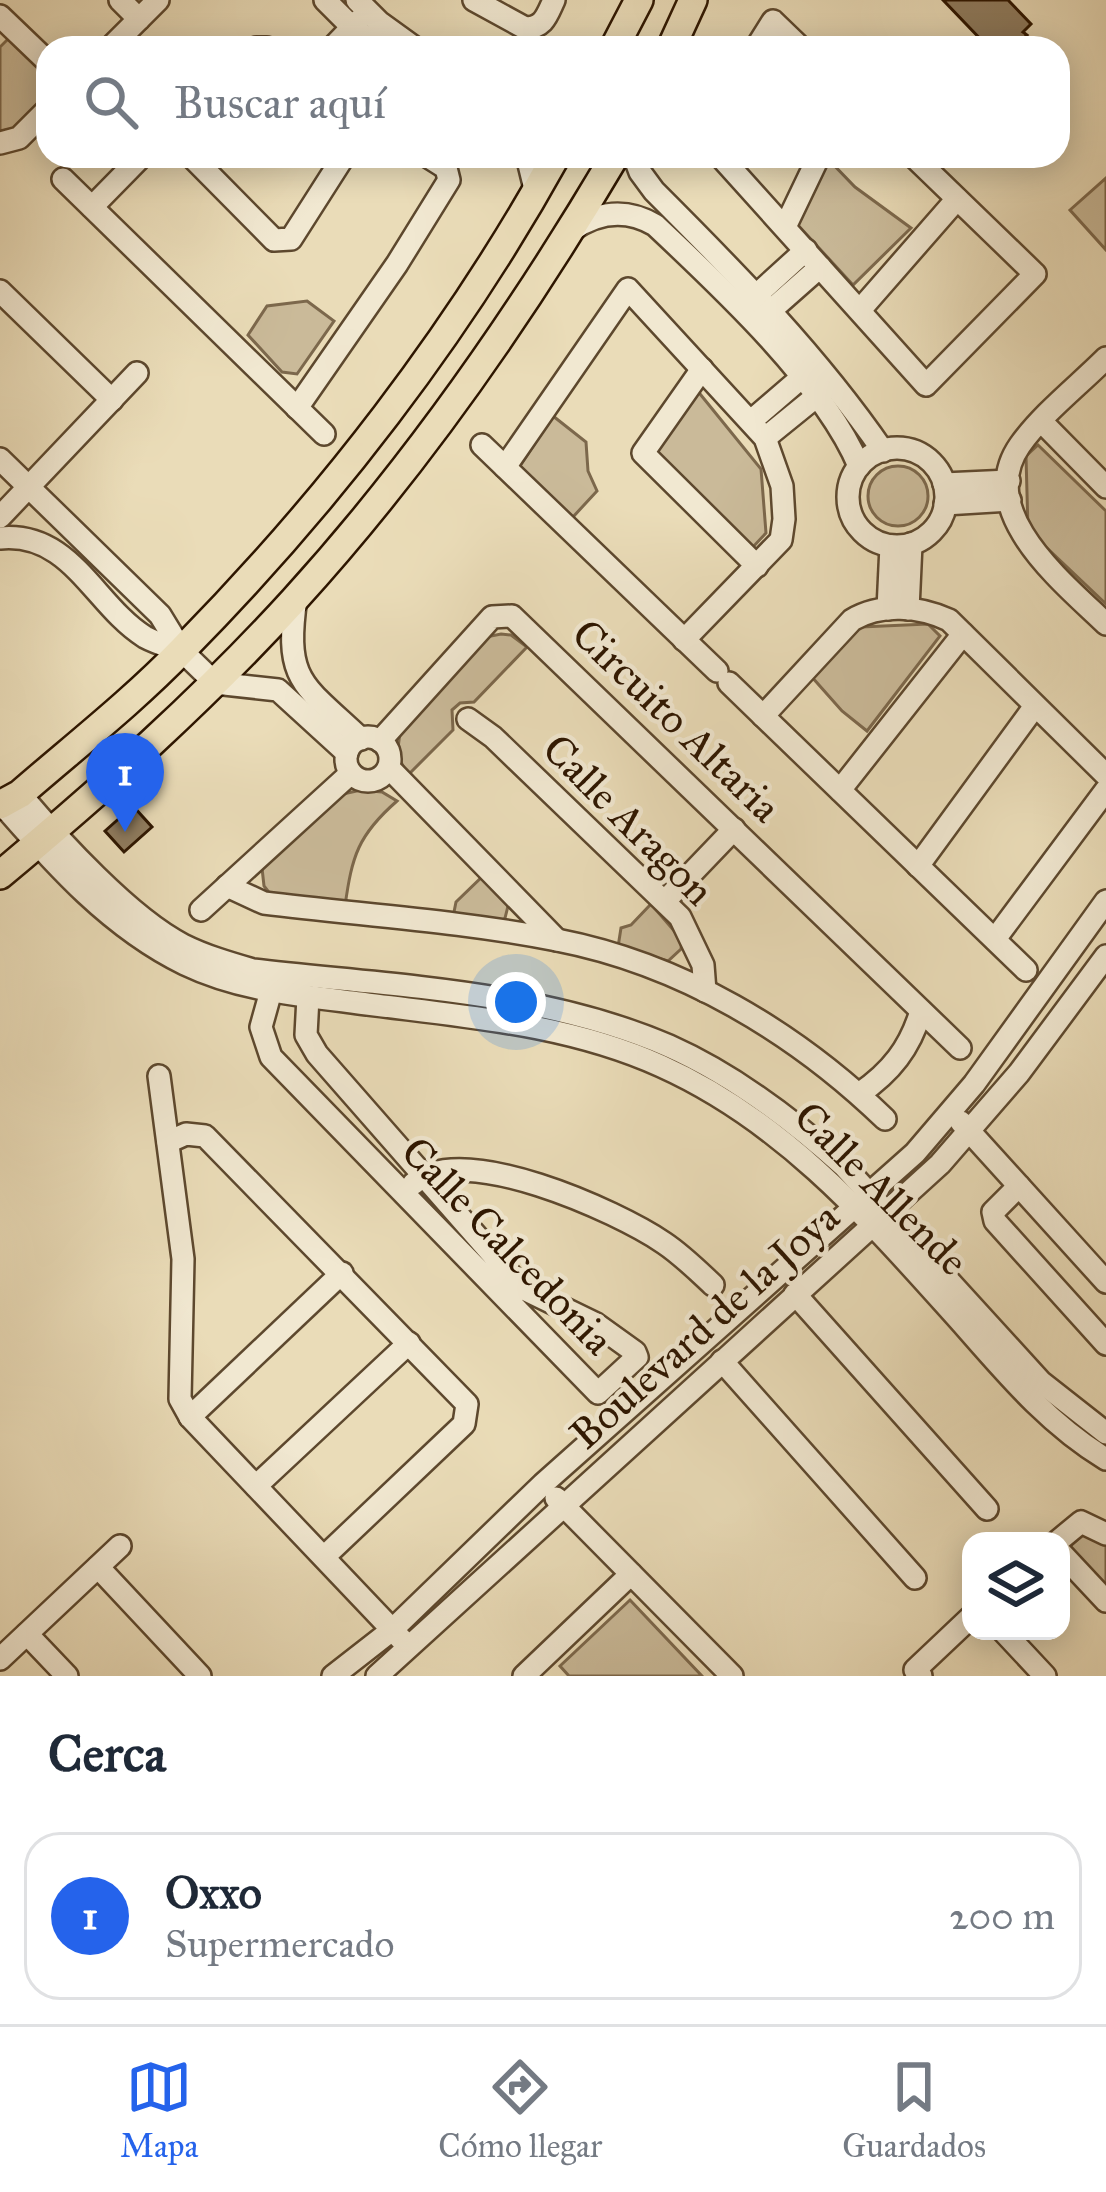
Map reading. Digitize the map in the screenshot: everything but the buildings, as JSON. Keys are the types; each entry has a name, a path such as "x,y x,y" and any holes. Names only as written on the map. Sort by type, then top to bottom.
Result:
{"main road":[{"path":"620,36 639,0"},
{"path":"676,36 693,0"},
{"path":"7,801 182,651 300,521 422,366 550,168"},
{"path":"0,875 215,683 296,598 460,393 608,168"},
{"path":"422,366 460,393"}],"street":[{"path":"120,0 139,19"},
{"path":"122,36 158,0"},
{"path":"325,0 366,28"},
{"path":"475,0 525,28 542,23 554,0"},
{"path":"0,16 36,50"},
{"path":"764,36 773,21 789,36"},
{"path":"0,142 19,138 36,121"},
{"path":"92,208 130,168"},
{"path":"203,168 274,240 282,242 291,239 336,168"},
{"path":"297,408 397,264 448,181 446,168"},
{"path":"530,168 536,193"},
{"path":"638,168 824,390 883,451"},
{"path":"731,168 926,385 1035,274 925,168"},
{"path":"784,227 813,168"},
{"path":"63,179 324,434"},
{"path":"860,310 957,199"},
{"path":"571,230 590,217 638,215 756,310"},
{"path":"756,310 813,259"},
{"path":"505,467 628,289 758,430 778,467 784,519 781,540 684,640"},
{"path":"0,291 112,400"},
{"path":"1106,358 1018,448 1010,490 1031,550 1106,624"},
{"path":"702,369 644,453 757,566"},
{"path":"758,430 809,371"},
{"path":"0,517 137,373"},
{"path":"758,430 824,390"},
{"path":"824,390 859,466"},
{"path":"1042,422 1106,487"},
{"path":"482,446 1026,970"},
{"path":"905,449 925,458 945,494 934,529 901,545 871,539 851,515 850,484 859,466 883,451 905,449"},
{"path":"0,459 160,615 182,651 215,683 278,690 324,717 360,751 371,781 388,767 389,753 360,751"},
{"path":"945,494 1010,490"},
{"path":"52,547 70,528"},
{"path":"0,538 28,539 52,547 145,636 182,651"},
{"path":"898,609 901,545"},
{"path":"296,598 290,639 295,672 324,717"},
{"path":"763,716 852,620 868,610 931,611 949,620 1106,775"},
{"name":"Circuito Altaria","path":"201,910 492,617 504,614 519,622 960,1048"},
{"path":"840,790 963,634"},
{"path":"278,690 295,672"},
{"path":"918,866 1035,706"},
{"name":"Calle Aragon","path":"468,719 493,737 665,901 692,935 703,965 705,992"},
{"path":"388,767 557,940"},
{"path":"994,940 1106,790"},
{"path":"7,801 45,838"},
{"path":"665,901 734,829"},
{"name":"Calle Allende","path":"45,838 105,911 143,940 209,975 308,997 551,1030 661,1066 757,1120 864,1201"},
{"name":"Calle Allende","path":"45,838 177,942 207,956 253,970 545,1007 608,1023 672,1047 808,1133 864,1201 1041,1382 1106,1433"},
{"path":"227,886 264,903 557,940 634,962 772,1028 885,1119"},
{"name":"Boulevard de la Joya","path":"341,1674 543,1484 864,1201 946,1117 1106,901"},
{"name":"Boulevard de la Joya","path":"377,1676 966,1138 1106,956"},
{"name":"Calle Calcedonia","path":"271,991 261,1027 271,1057 404,1193 516,1295 596,1324 637,1358 597,1393 516,1295 422,1176 310,1046 308,997"},
{"path":"859,1094 893,1067 921,1010"},
{"path":"159,1076 184,1259 177,1390 190,1417 411,1649"},
{"path":"946,1117 1106,1282"},
{"path":"168,1142 186,1134 206,1136 467,1404 467,1419 324,1558"},
{"path":"404,1193 422,1176 463,1170 565,1194 662,1242 713,1286"},
{"path":"1014,1191 993,1212 994,1221 1106,1344"},
{"name":"Calle Allende","path":"881,1219 1030,1400 1106,1459"},
{"path":"190,1417 342,1273"},
{"path":"795,1294 987,1509"},
{"path":"256,1486 409,1343"},
{"path":"722,1361 915,1578"},
{"path":"543,1484 732,1676"},
{"path":"1069,1532 1081,1522 1106,1534"},
{"path":"0,1660 120,1546"},
{"path":"1070,1563 1106,1601"},
{"path":"98,1567 200,1676"},
{"path":"538,1671 631,1574"},
{"path":"921,1676 915,1670 962,1626"},
{"path":"27,1634 67,1676"},
{"path":"1011,1640 1045,1676"}],"shaded area":[{"path":"9,38 36,65 36,106 15,129 0,131 0,47"},
{"path":"822,168 837,168 911,228 853,285 796,223"},
{"path":"1106,178 1106,250 1070,210"},
{"path":"307,301 334,321 297,374 282,372 248,335 267,306"},
{"path":"696,389 761,469 766,533 752,548 654,451"},
{"path":"553,416 586,442 588,471 597,491 572,518 520,466"},
{"path":"1038,445 1106,511 1106,604 1028,530 1026,456"},
{"path":"898,466 919,475 928,496 919,517 898,526 877,517 868,496 877,475"},
{"path":"928,624 940,636 867,731 811,676 861,627"},
{"path":"501,634 527,647 474,702 460,703 452,710 453,730 408,775 397,755 400,733 486,637"},
{"path":"382,792 397,801 359,848 345,906 271,895 264,886 262,868 343,794"},
{"path":"484,875 509,902 505,918 495,927 452,922 456,902"},
{"path":"651,904 682,940 681,949 668,961 618,947 621,928 631,925"},
{"path":"1084,1534 1106,1545 1106,1591 1070,1552"},
{"path":"630,1600 702,1676 569,1676 560,1666"}],"place":[{"name":"Oxxo","path":"125,832"}]}
